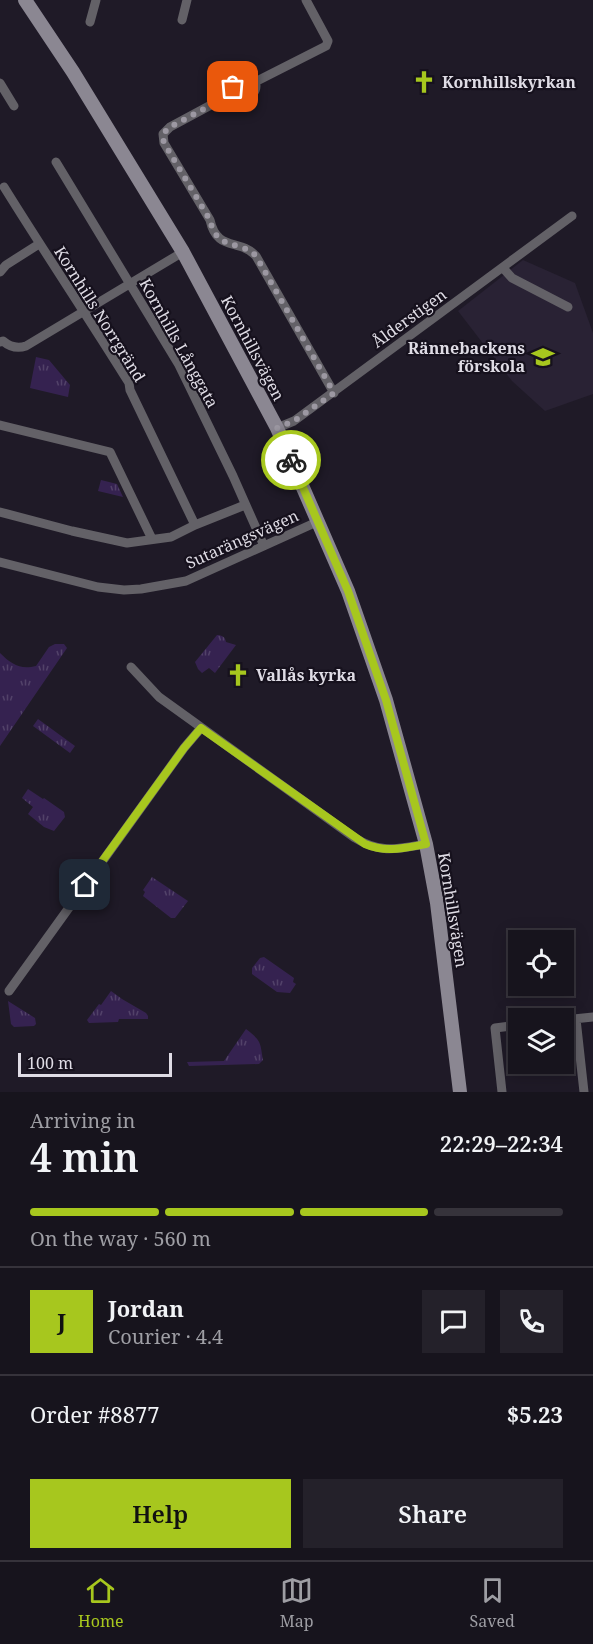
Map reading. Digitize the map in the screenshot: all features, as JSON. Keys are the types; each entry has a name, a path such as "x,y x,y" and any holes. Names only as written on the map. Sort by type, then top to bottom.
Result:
{"street":[{"name":"Kornhillsvägen","path":"25,0 73,72 183,252 277,428 348,591 386,700 426,844 436,903 460,1092"},
{"path":"90,22 96,0"},
{"path":"182,20 187,0"},
{"path":"255,82 326,46 328,41 306,0"},
{"path":"241,76 249,76 255,82 255,90 250,96 243,97 236,92 234,83 241,76"},
{"path":"0,82 14,106"},
{"path":"236,92 170,127 163,134 164,143 218,237 224,242 251,251 256,256 334,393"},
{"name":"Kornhills Långgata","path":"56,162 179,365 264,546"},
{"name":"Kornhills Norrgränd","path":"4,187 129,383 130,390 195,525"},
{"name":"Ålderstigen","path":"277,428 294,421 334,393 572,216"},
{"path":"0,272 6,265 39,244"},
{"path":"1,340 16,348 26,346 183,252"},
{"path":"503,268 512,278 568,308"},
{"path":"0,425 110,452 152,539"},
{"path":"0,512 127,543 171,537 245,505"},
{"name":"Sutarängsvägen","path":"0,562 98,587 141,589 186,581 319,521"},
{"path":"131,667 159,697 365,844 384,850 394,850 426,844"},
{"path":"9,991 184,748 201,728"},
{"path":"584,1092 576,1019 593,1017"},
{"path":"502,1092 495,1028 508,1026"}],"shaded area":[{"name":"Rännebackens förskola","path":"523,260 575,283 593,333 593,394 545,411 512,381 458,311"}],"green space":[{"path":"36,357 49,360 70,385 68,397 30,388"},
{"path":"101,480 117,484 123,497 98,491"},
{"path":"217,635 223,637 226,642 236,645 215,673 209,668 202,673 195,662"},
{"path":"64,644 67,648 0,746 0,653 16,665 30,667 36,666 49,647"},
{"path":"38,719 75,746 70,753 33,726"},
{"path":"28,789 64,812 65,817 54,831 44,827 28,814 33,807 22,798"},
{"path":"152,877 188,901 175,918 171,918 143,896 145,892 143,890"},
{"path":"264,957 294,978 293,982 296,984 290,993 277,992 252,974 252,968 260,958"},
{"path":"111,991 146,1013 148,1019 119,1019 118,1022 89,1023 87,1020"},
{"path":"8,1001 35,1018 36,1024 14,1027 11,1024"},
{"path":"246,1029 260,1045 263,1060 259,1064 189,1066 187,1062 224,1061"}],"way so far":[{"path":"233,87 236,92 170,127 163,134 163,139 218,237 224,242 251,251 256,256 334,393 294,421 277,428 291,460"}],"place":[{"name":"Kornhillskyrkan","path":"424,82"},
{"name":"Rännebackens förskola","path":"543,357"},
{"name":"Vallås kyrka","path":"238,675"}],"route":[{"path":"85,885 201,728 365,844 374,848 394,850 426,844 386,700 348,591 291,460"}]}
